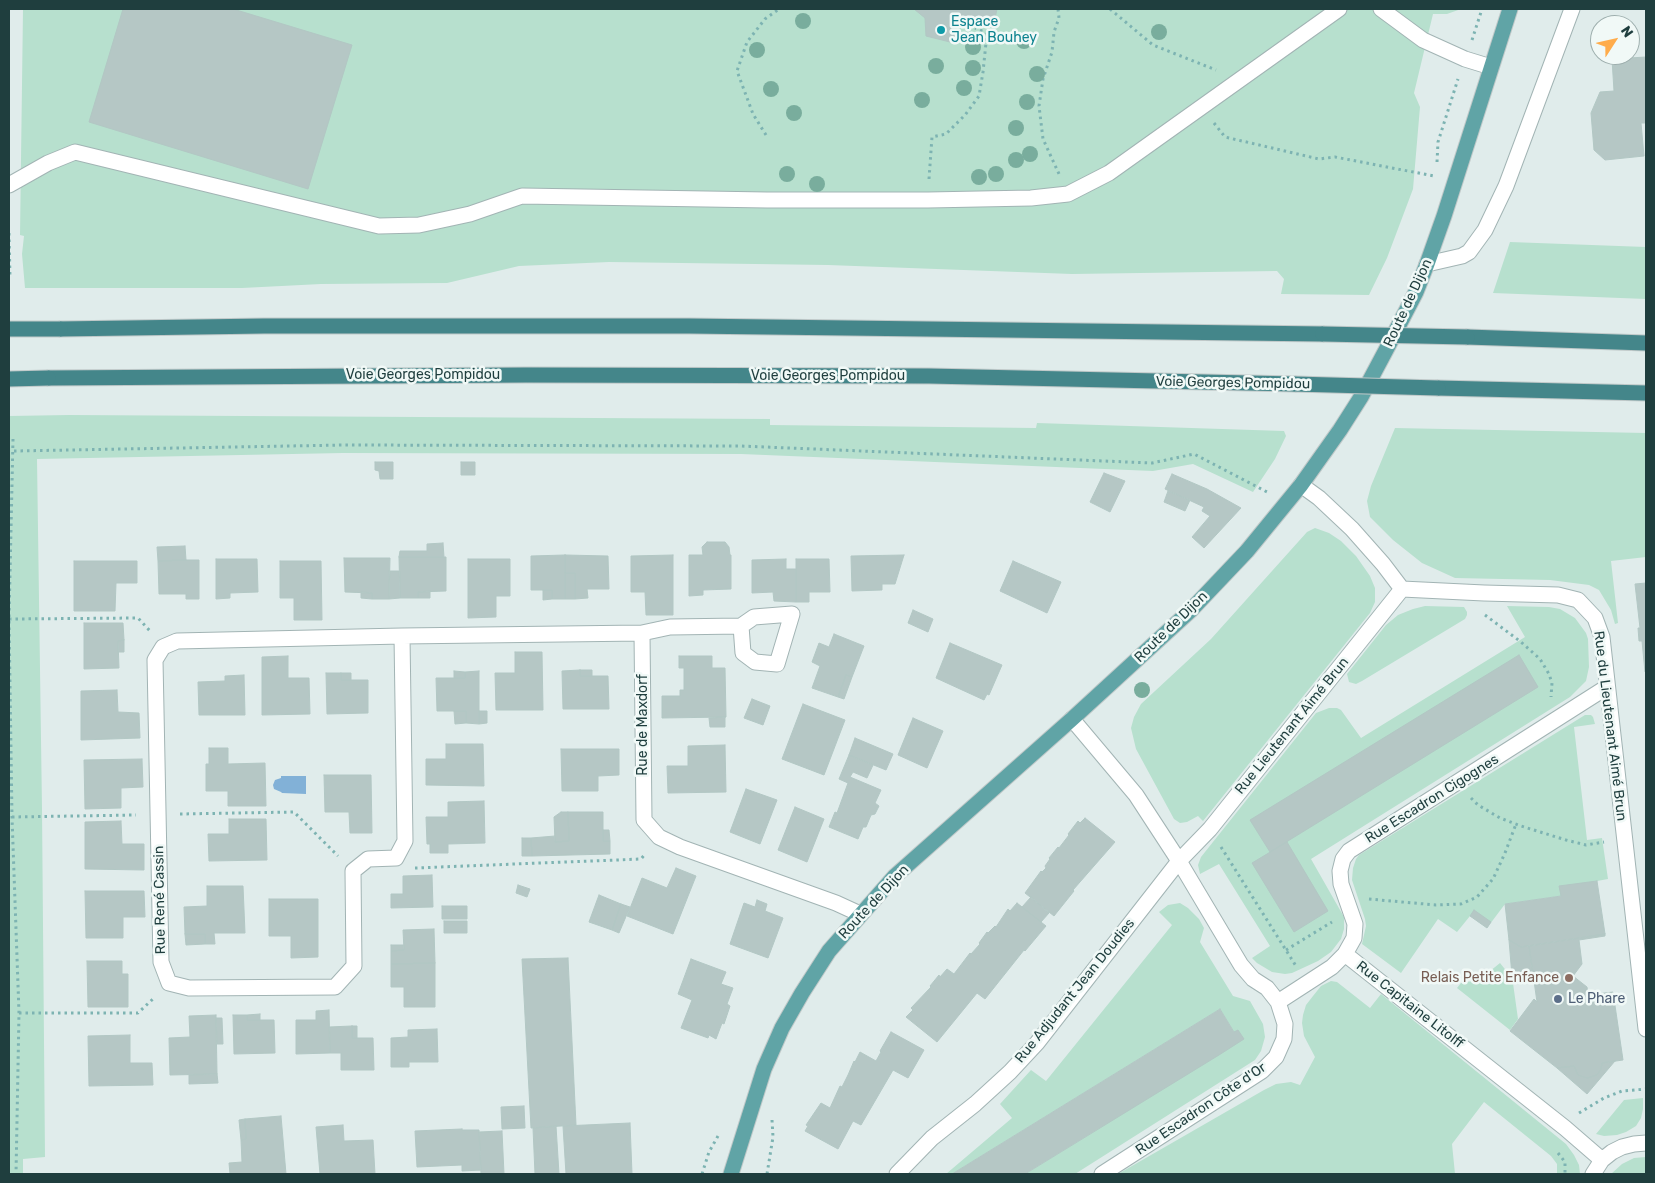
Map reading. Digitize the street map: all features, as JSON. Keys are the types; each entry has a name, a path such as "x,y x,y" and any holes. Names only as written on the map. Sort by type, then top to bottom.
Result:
{"highway":[{"path":"9,329 264,326 689,326 1323,334 1646,343"},
{"name":"Voie Georges Pompidou","path":"9,379 516,374 929,376 1646,393"}],"main road":[{"name":"Route de Dijon","path":"731,1174 764,1069 782,1028 829,951 894,876 1072,719 1191,610 1247,551 1301,485 1340,430 1361,398 1416,292 1454,185 1510,9"}],"street":[{"path":"9,186 48,164 75,152 379,226 419,226 470,214 522,196 766,200 928,200 1032,198 1068,194 1109,173 1339,9"},
{"path":"1381,9 1423,40 1465,59 1491,67"},
{"path":"1427,264 1462,256 1469,252 1484,230 1506,186 1572,9"},
{"path":"1301,485 1319,498 1352,529 1402,589"},
{"name":"Rue du Lieutenant Aimé Brun","path":"1402,589 1558,595 1578,600 1595,618 1602,637 1646,1029"},
{"name":"Rue Lieutenant Aimé Brun","path":"1179,861 1210,829 1402,589"},
{"path":"163,647 177,640 642,633 670,627 741,626"},
{"name":"Rue de Maxdorf","path":"642,633 644,820 659,837 836,903 860,914"},
{"path":"170,983 189,988 335,986 354,966 352,870 368,859 396,858 405,841 402,636"},
{"name":"Rue René Cassin","path":"163,647 155,660 161,962 170,983"},
{"name":"Rue Escadron Cigognes","path":"1345,954 1354,938 1355,924 1341,884 1340,871 1343,859 1349,851 1607,687"},
{"path":"1072,719 1136,794 1242,965 1254,979 1267,988 1278,1002"},
{"name":"Rue Adjudant Jean Doudies","path":"897,1174 932,1138 975,1104 1037,1043 1179,861"},
{"name":"Rue Capitaine Litolff","path":"1278,1002 1332,967 1345,954 1565,1128 1602,1160"},
{"name":"Rue Escadron Côte d'Or","path":"1102,1174 1262,1071 1276,1057 1284,1039 1285,1024 1278,1002"},
{"path":"1593,1174 1602,1160 1612,1152 1622,1147 1646,1143"}],"path":[{"path":"766,135 753,114 737,71 747,42 765,19 779,9"},
{"path":"1058,9 1059,18 1054,32 1052,52 1043,79 1039,106 1042,139 1068,194"},
{"path":"1110,9 1153,45 1239,80"},
{"path":"928,200 932,137 946,134 965,115 978,96 983,72 987,34 975,28"},
{"path":"1201,108 1225,137 1319,159 1335,157 1437,176"},
{"path":"9,233 10,278"},
{"path":"13,439 9,618 12,817 19,1014 16,1174"},
{"path":"14,451 344,445 731,446 1152,463 1194,454 1271,494 1301,485"},
{"path":"1484,614 1540,659 1552,683 1552,693 1548,706 1556,720"},
{"path":"9,618 138,618 163,647"},
{"path":"1458,783 1478,805 1500,818 1516,824 1586,845 1624,840"},
{"path":"12,817 294,812 352,870"},
{"path":"1286,950 1349,903 1460,904 1476,897 1493,880 1516,824"},
{"path":"1210,829 1306,983"},
{"path":"412,868 641,859 659,837"},
{"path":"19,1014 138,1013 170,983"},
{"path":"767,1174 773,1137 772,1116"},
{"path":"1554,1149 1565,1162 1565,1174"}],"green space":[{"path":"23,9 1461,9 1447,14 1433,14 1414,93 1420,107 1413,189 1387,258 1369,295 1281,294 1284,279 1277,271 1072,274 828,265 609,262 519,266 447,283 321,284 242,288 25,288 22,254 24,236 20,235"},
{"path":"1510,242 1646,247 1646,299 1493,293"},
{"path":"9,416 770,419 770,425 1036,428 1037,423 1284,431 1286,436 1275,459 1253,492 1193,464 1153,471 741,454 343,453 37,459 45,1157 23,1159 23,1174 9,1174"},
{"path":"1395,428 1646,433 1646,557 1611,561 1618,623 1615,624 1611,610 1599,590 1589,585 1550,580 1455,578 1422,563 1393,540 1370,517 1367,501 1371,486"},
{"path":"1315,528 1329,533 1341,541 1356,556 1370,576 1375,588 1375,602 1370,613 1203,821 1198,816 1187,822 1180,823 1174,819 1136,749 1131,728 1134,717 1141,704 1211,639 1307,532"},
{"path":"1425,606 1464,607 1467,615 1465,619 1362,681 1356,684 1349,682 1347,674 1386,625 1398,615"},
{"path":"1507,606 1549,607 1560,609 1575,618 1588,639 1589,667 1586,681 1570,697 1311,859 1344,917 1344,929 1341,939 1331,952 1318,961 1292,973 1272,972 1257,963 1252,958 1270,946 1219,864 1200,874 1198,865 1201,857 1316,713 1329,708 1341,710 1361,738 1525,637"},
{"path":"1585,715 1591,715 1595,724 1574,727 1587,840 1602,838 1608,879 1597,881 1561,896 1505,904 1487,928 1470,916 1457,932 1438,919 1401,973 1362,944 1366,926 1365,919 1352,880 1353,868 1359,855"},
{"path":"1180,903 1199,919 1204,928 1200,942 1233,996 1250,1001 1263,1024 1265,1037 1261,1051 1255,1060 1075,1174 1025,1174 1096,1130 1234,1032 1220,1009 952,1174 946,1174 1012,1118 1000,1104 1031,1070 1046,1081 1172,925 1159,912 1168,905"},
{"path":"1500,963 1512,976 1518,1019 1510,1030 1457,988 1461,983 1479,980"},
{"path":"1331,981 1337,982 1370,1008 1381,994 1566,1144 1579,1165 1580,1174 1557,1174 1557,1164 1551,1156 1484,1102 1452,1144 1455,1174 1118,1174 1276,1084 1291,1082 1300,1085 1315,1057 1304,1036 1303,1015 1306,1005 1321,986"},
{"path":"1643,1098 1641,1118 1636,1126 1617,1135 1604,1136 1596,1134 1624,1100"},
{"path":"1646,1157 1646,1174 1611,1174 1622,1164 1634,1158"}],"water":[{"path":"281,776 306,776 306,794 282,793 274,789 275,780 281,778"}],"building":[{"path":"123,9 233,9 352,45 308,189 89,122"},
{"name":"Espace Jean Bouhey","path":"914,9 997,9 994,23 959,16 954,43 926,36 925,18"},
{"path":"1640,57 1646,57 1646,123 1641,123 1644,156 1605,160 1594,150 1591,113 1600,92 1614,91 1612,65 1640,65"},
{"path":"375,462 393,462 393,479 380,479 379,471 375,470"},
{"path":"461,462 475,462 475,475 461,475"},
{"path":"1104,473 1125,481 1110,512 1090,502"},
{"path":"1172,474 1207,489 1241,508 1204,548 1192,537 1210,516 1202,511 1204,507 1165,489"},
{"path":"1168,491 1190,500 1185,511 1164,502"},
{"path":"707,542 725,542 729,547 731,555 731,589 703,590 703,595 689,596 689,555 703,555 702,547"},
{"path":"443,543 444,557 399,557 400,551 427,551 427,544"},
{"path":"185,546 186,560 158,561 157,547"},
{"path":"565,555 565,599 552,599 552,590 531,590 531,556"},
{"path":"565,555 608,556 609,589 587,589 588,598 575,599 575,573 565,573"},
{"path":"673,555 673,615 646,615 645,592 631,592 631,556"},
{"path":"904,555 895,584 882,584 882,590 852,591 851,556"},
{"path":"399,557 446,557 446,591 418,592 418,598 400,598"},
{"path":"344,558 390,558 389,599 372,599 372,593 345,592"},
{"path":"216,559 257,559 258,592 230,593 230,598 216,599"},
{"path":"468,559 510,559 510,596 496,596 496,617 468,618"},
{"path":"786,559 786,569 796,569 796,602 774,601 773,592 752,593 752,560"},
{"path":"796,559 829,559 830,592 809,592 809,602 796,602"},
{"path":"199,560 199,599 186,599 186,594 159,594 158,561"},
{"path":"74,561 137,561 137,583 116,583 115,611 74,611"},
{"path":"280,561 321,561 322,620 294,620 294,598 280,598"},
{"path":"1013,561 1061,582 1047,613 1000,591"},
{"path":"389,571 400,571 400,598 389,599"},
{"path":"565,573 575,573 575,599 565,599"},
{"path":"1646,583 1645,672 1642,641 1639,641 1638,628 1640,628 1635,584"},
{"path":"543,590 552,590 552,599 543,600"},
{"path":"430,591 430,598 418,598 418,592"},
{"path":"361,592 372,593 372,599 361,598"},
{"path":"913,610 933,619 928,632 908,623"},
{"path":"84,623 123,623 124,640 118,641 119,668 84,669"},
{"path":"834,634 864,646 852,677 846,675 838,697 812,688 820,666 812,662 819,643 829,647"},
{"path":"124,640 124,652 118,652 118,641"},
{"path":"950,643 1002,665 989,695 987,694 984,700 936,678"},
{"path":"515,652 542,652 543,710 496,710 495,673 515,673"},
{"path":"1519,655 1538,687 1270,852 1250,820"},
{"path":"288,656 288,678 309,678 310,714 262,715 262,657"},
{"path":"679,656 712,656 712,668 725,668 726,717 662,718 662,696 680,696 680,690 684,690 684,668 679,668"},
{"path":"580,670 592,670 592,676 580,676"},
{"path":"580,670 580,676 608,676 609,709 563,709 562,671"},
{"path":"454,671 465,672 465,678 454,678"},
{"path":"479,671 479,724 466,723 466,711 437,711 436,678 465,678 465,672"},
{"path":"326,673 341,673 341,680 368,680 368,713 327,714"},
{"path":"341,673 351,673 351,680 341,680"},
{"path":"244,675 245,715 199,715 198,682 225,681 225,676"},
{"path":"846,675 852,677 844,699 838,697"},
{"path":"117,690 118,712 139,713 140,738 81,740 81,691"},
{"path":"752,699 770,706 763,725 744,718"},
{"path":"803,704 845,720 824,775 782,759"},
{"path":"454,711 466,711 466,723 455,724"},
{"path":"479,711 487,711 487,723 479,724"},
{"path":"725,717 725,727 710,727 709,718"},
{"path":"913,718 943,731 927,768 898,755"},
{"path":"855,738 893,754 886,770 849,755"},
{"path":"446,744 483,744 484,786 426,785 426,759 446,759"},
{"path":"725,745 726,792 668,793 667,766 688,766 688,746"},
{"path":"209,748 228,748 228,764 265,763 266,806 228,806 228,791 206,791 206,764 209,764"},
{"path":"561,749 619,749 619,775 598,776 598,791 562,791"},
{"path":"849,755 873,765 867,778 853,772 850,777 881,790 875,803 879,806 875,814 871,815 866,827 863,827 858,839 829,827 835,812 837,813 848,783 839,779"},
{"path":"142,759 143,787 121,788 121,808 85,809 84,760"},
{"path":"324,775 371,775 372,833 350,833 349,812 325,812"},
{"path":"746,789 777,800 760,844 730,832"},
{"path":"484,801 485,843 448,844 448,853 430,853 430,844 427,844 426,817 448,817 448,802"},
{"path":"795,807 824,819 807,862 778,850"},
{"path":"561,812 568,812 569,841 555,842 554,817"},
{"path":"568,812 603,812 603,841 610,841 610,854 532,856 531,838 555,836 555,842 569,841"},
{"path":"1085,818 1115,842 1073,890 1054,916 1025,893 1041,871 1046,868 1045,866 1049,858 1059,848 1078,821 1080,823"},
{"path":"229,819 266,819 267,860 209,861 208,834 229,834"},
{"path":"121,821 122,844 144,844 144,870 85,869 85,822"},
{"path":"603,830 609,830 610,841 603,841"},
{"path":"522,838 531,838 532,856 522,856"},
{"path":"1287,842 1328,911 1294,932 1252,863"},
{"path":"676,868 696,876 673,934 627,916 642,878 667,888"},
{"path":"432,875 433,907 391,908 391,894 403,894 403,876"},
{"path":"1597,881 1605,934 1521,947 1509,940 1505,904 1561,896 1559,886"},
{"path":"518,885 530,889 527,897 516,893"},
{"path":"207,886 243,886 245,933 214,933 215,944 205,944 205,934 185,934 184,907 207,906"},
{"path":"85,891 144,891 145,917 123,917 123,938 86,938"},
{"path":"599,895 621,904 612,930 589,922"},
{"path":"1031,897 1049,913 1041,922 1022,907"},
{"path":"269,899 318,899 318,957 291,958 291,936 269,936"},
{"path":"757,900 767,904 765,911 783,918 768,958 730,944 744,903 755,907"},
{"path":"1017,903 1046,926 985,999 977,993 937,1042 906,1017 913,1010 911,1008 931,987 939,975 940,977 947,969 954,974 970,953 980,944 987,932 996,927 1008,909 1010,911"},
{"path":"621,904 630,907 619,933 612,930"},
{"path":"442,906 467,906 467,919 442,919"},
{"path":"1474,910 1491,922 1487,928 1470,916"},
{"path":"444,921 467,921 467,933 444,933"},
{"path":"434,929 435,963 391,964 391,951 404,950 403,930"},
{"path":"185,934 205,934 205,944 186,945"},
{"path":"1605,934 1605,936 1579,940 1582,964 1573,976 1587,987 1588,995 1613,992 1623,1060 1602,1063 1597,1075 1587,1078 1578,1075 1574,1066 1557,1068 1510,1031 1534,999 1537,1002 1529,946"},
{"path":"1509,940 1521,947 1529,946 1533,973 1512,976"},
{"path":"391,945 404,945 404,950 391,951"},
{"path":"568,958 576,1125 531,1128 522,959"},
{"path":"691,959 726,972 721,984 733,988 727,1004 730,1006 724,1024 722,1023 716,1039 709,1035 708,1038 681,1028 692,1000 678,994"},
{"path":"87,961 122,961 122,974 128,974 128,1007 88,1007"},
{"path":"435,963 435,1007 404,1007 404,987 391,987 391,964"},
{"path":"1220,1009 1234,1032 1238,1030 1244,1039 1219,1055 1025,1174 952,1174"},
{"path":"329,1010 330,1053 296,1054 296,1020 316,1020 316,1011"},
{"path":"260,1014 260,1020 247,1020 247,1015"},
{"path":"216,1015 217,1074 170,1075 169,1038 190,1037 189,1016"},
{"path":"233,1015 247,1015 247,1020 274,1020 275,1053 234,1054"},
{"path":"216,1018 222,1018 223,1044 217,1044"},
{"path":"352,1026 352,1038 373,1038 374,1070 341,1070 341,1053 330,1053 329,1027"},
{"path":"352,1026 357,1026 357,1038 352,1038"},
{"path":"437,1029 438,1062 409,1062 409,1067 391,1067 391,1038 408,1037 408,1030"},
{"path":"891,1032 924,1050 908,1078 893,1070 861,1125 853,1121 838,1149 805,1131 808,1126 806,1125 821,1103 830,1108 840,1086 842,1087 860,1052 876,1061"},
{"path":"130,1035 130,1063 152,1063 153,1085 89,1086 88,1036"},
{"path":"1615,1061 1587,1094 1557,1068 1574,1066 1578,1075 1587,1078 1597,1075 1602,1063"},
{"path":"217,1074 218,1083 189,1084 189,1075"},
{"path":"524,1106 525,1128 502,1129 501,1107"},
{"path":"281,1116 286,1174 230,1174 229,1163 242,1162 241,1140 246,1139 245,1119"},
{"path":"245,1119 246,1139 241,1140 239,1120"},
{"path":"630,1123 632,1174 566,1174 563,1126"},
{"path":"343,1125 344,1141 373,1140 375,1174 320,1174 316,1127"},
{"path":"556,1126 559,1174 535,1174 533,1128"},
{"path":"479,1130 481,1170 462,1171 462,1165 417,1167 415,1131"},
{"path":"502,1131 504,1174 481,1174 479,1132"}],"place":[{"name":"Espace Jean Bouhey","path":"941,30"},
{"name":"Relais Petite Enfance","path":"1569,978"},
{"name":"Le Phare","path":"1558,999"}]}
